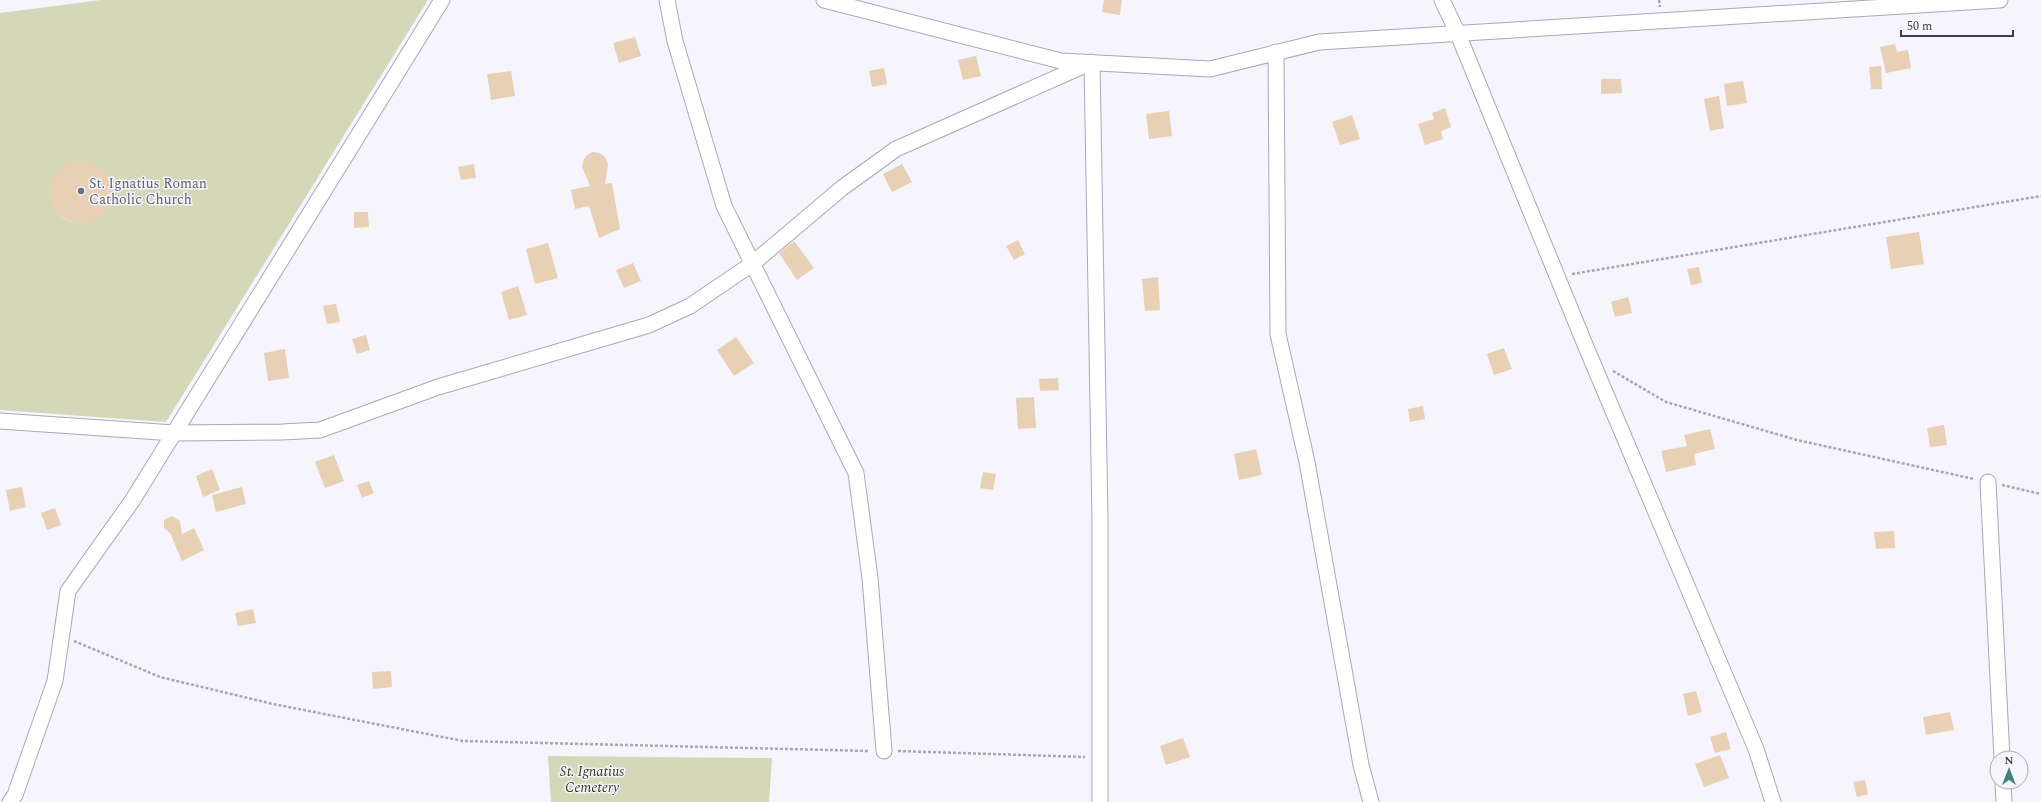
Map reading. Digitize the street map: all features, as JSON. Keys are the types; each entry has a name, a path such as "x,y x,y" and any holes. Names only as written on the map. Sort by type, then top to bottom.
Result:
{"street":[{"path":"10,802 15,795 55,681 68,591 132,500 442,0"},
{"path":"667,0 675,41 724,206 856,473 870,578 884,751"},
{"path":"824,0 848,3 1060,61 1210,68 1319,42 2000,0"},
{"path":"1442,0 1458,34 1557,277 1756,750 1773,802"},
{"path":"1276,52 1278,334 1307,462 1361,765 1371,802"},
{"path":"0,421 174,433 282,432 320,430 438,387 650,325 690,306 752,264 842,188 896,149 1092,62"},
{"path":"1092,62 1100,520 1100,802"},
{"path":"1988,482 2002,750"},
{"path":"2003,790 2004,802"}],"path":[{"path":"1557,277 2041,196"},
{"path":"1612,370 1617,375 1666,402 1797,440 2041,494"},
{"path":"62,636 160,677 274,704 464,740 1100,757"}],"green space":[{"path":"101,0 428,0 166,422 0,410 0,13","holes":["80,161 97,167 108,178 111,184 112,192 110,200 103,213 92,220 78,223 66,220 57,212 52,201 51,189 55,177 64,167"]},
{"name":"St. Ignatius Cemetery","path":"548,756 772,758 769,802 551,802"}],"building":[{"path":"1104,0 1122,0 1120,15 1102,12"},
{"path":"635,37 641,56 619,63 613,43"},
{"path":"1895,44 1897,52 1908,50 1911,68 1886,73 1880,47"},
{"path":"976,56 981,76 963,80 958,60"},
{"path":"1881,66 1882,89 1871,89 1869,67"},
{"path":"884,68 887,84 872,87 869,71"},
{"path":"511,71 515,96 491,100 487,74"},
{"path":"1601,79 1621,79 1622,93 1601,94"},
{"path":"1743,81 1747,103 1727,106 1724,84"},
{"path":"1719,96 1724,128 1710,131 1704,99"},
{"path":"1445,108 1451,127 1441,131 1443,139 1425,145 1418,124 1434,119 1432,113"},
{"path":"1169,111 1172,136 1149,139 1146,114"},
{"path":"1352,115 1360,139 1340,145 1332,122"},
{"path":"593,152 599,153 605,157 608,164 605,184 612,183 620,229 599,238 589,206 575,209 571,190 590,186 582,167 583,161 587,155"},
{"name":"St. Ignatius Roman Catholic Church","path":"81,161 93,164 103,170 109,180 112,192 109,204 103,214 93,220 81,223 69,220 59,214 53,204 50,192 53,180 59,170 69,164"},
{"path":"474,164 476,178 461,180 458,167"},
{"path":"902,164 912,182 892,192 883,174"},
{"path":"354,212 368,212 369,227 354,228"},
{"path":"1919,232 1924,264 1891,269 1886,237"},
{"path":"1018,240 1025,254 1014,260 1006,246"},
{"path":"794,241 814,268 797,280 779,253"},
{"path":"548,243 558,278 535,284 526,249"},
{"path":"633,263 641,281 624,288 616,270"},
{"path":"1699,267 1702,283 1691,285 1687,269"},
{"path":"1158,277 1160,310 1145,311 1142,279"},
{"path":"518,286 527,315 509,320 501,292"},
{"path":"1628,297 1632,313 1615,317 1611,302"},
{"path":"336,304 340,322 327,324 323,306"},
{"path":"366,335 370,350 357,354 352,339"},
{"path":"736,337 754,363 734,376 717,350"},
{"path":"1504,348 1512,369 1494,375 1487,354"},
{"path":"285,349 289,378 268,381 264,353"},
{"path":"1058,378 1059,390 1040,391 1039,379"},
{"path":"1034,397 1036,428 1018,429 1016,398"},
{"path":"1423,406 1425,419 1410,422 1408,409"},
{"path":"1944,425 1947,445 1930,447 1927,428"},
{"path":"1710,429 1715,449 1694,454 1696,465 1666,472 1661,451 1687,446 1684,435"},
{"path":"1256,449 1262,475 1239,480 1234,454"},
{"path":"334,455 344,481 325,488 315,462"},
{"path":"212,469 220,490 203,497 196,476"},
{"path":"983,472 996,474 993,490 980,488"},
{"path":"369,481 374,493 362,498 357,485"},
{"path":"22,487 26,507 10,511 6,490"},
{"path":"242,487 246,504 216,512 212,495"},
{"path":"55,508 61,525 47,530 41,513"},
{"path":"172,516 180,521 182,534 194,528 204,550 182,561 170,533 164,528 164,520"},
{"path":"1894,531 1895,548 1876,549 1874,532"},
{"path":"253,609 256,623 238,626 235,613"},
{"path":"391,671 392,687 373,689 372,672"},
{"path":"1696,691 1702,712 1688,716 1683,694"},
{"path":"1950,712 1954,730 1926,735 1923,717"},
{"path":"1726,732 1731,749 1715,753 1710,737"},
{"path":"1183,738 1190,757 1166,765 1160,746"},
{"path":"1720,755 1729,778 1704,787 1695,764"},
{"path":"1865,780 1868,794 1857,797 1853,782"}],"place":[{"name":"St. Ignatius Roman Catholic Church","path":"81,191"}]}
